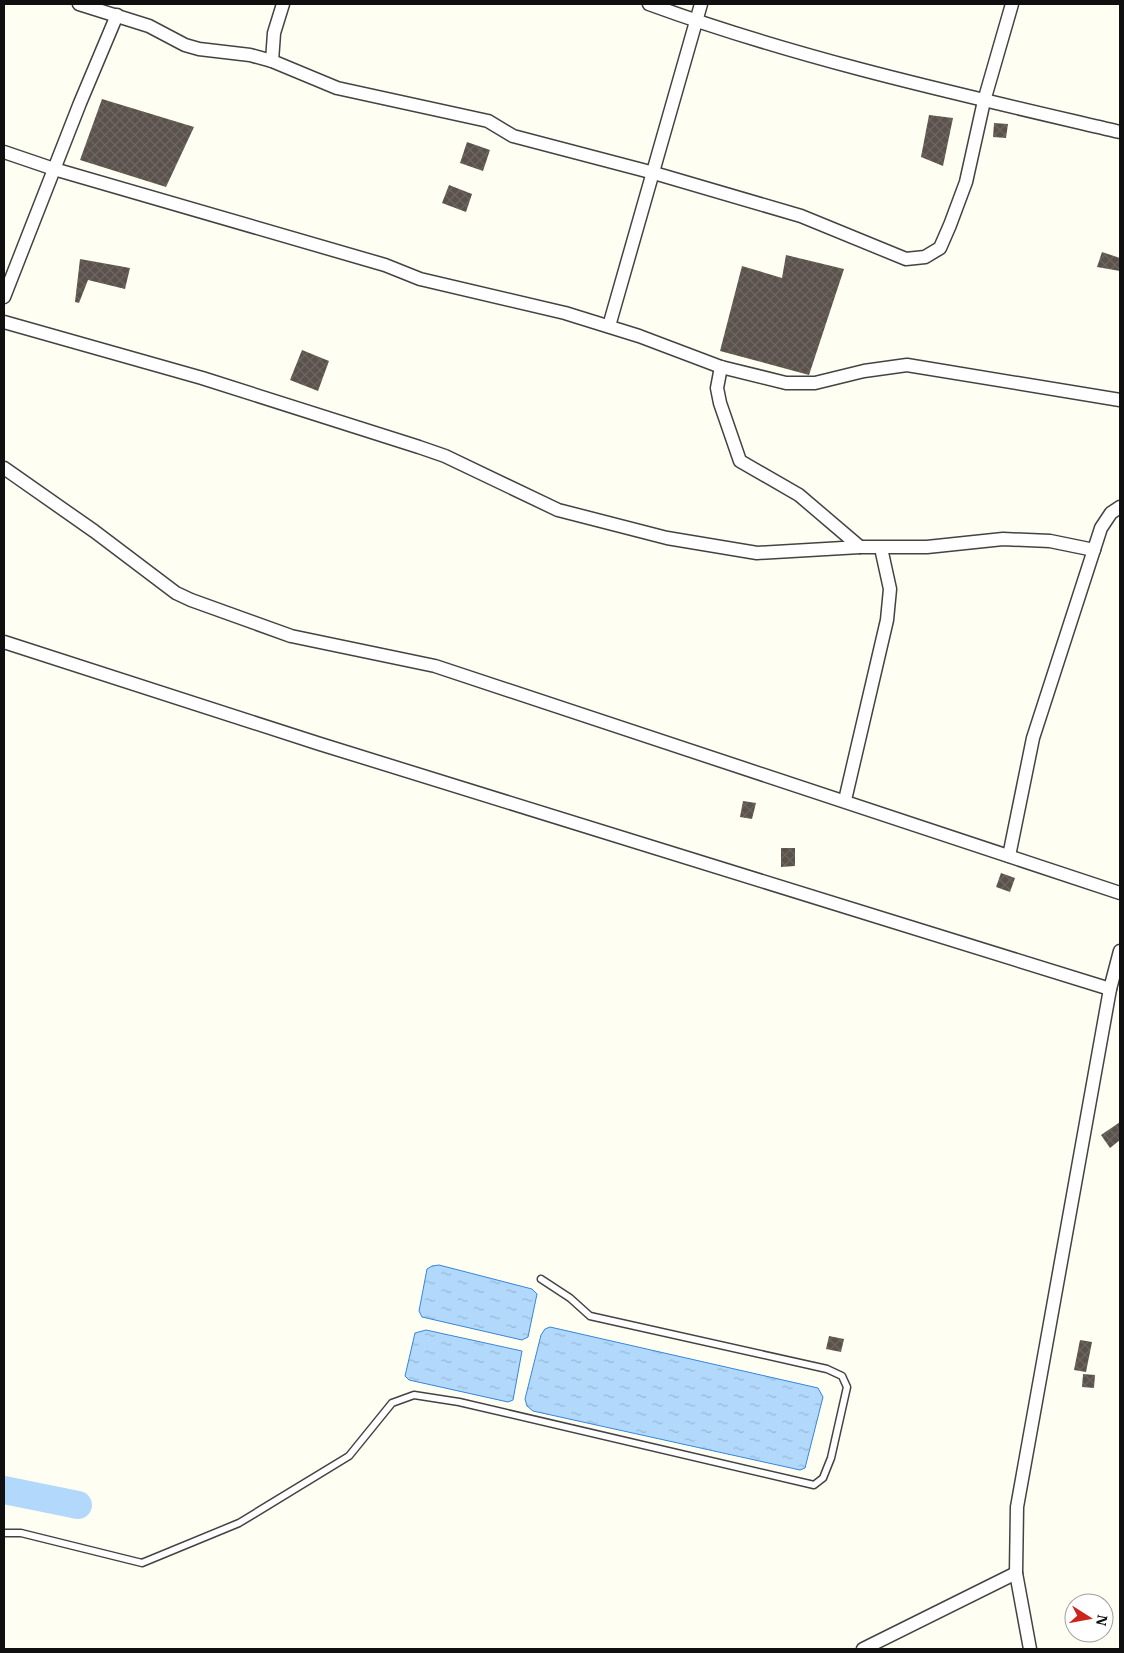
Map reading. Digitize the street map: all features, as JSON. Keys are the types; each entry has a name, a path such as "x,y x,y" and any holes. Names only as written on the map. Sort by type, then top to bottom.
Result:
{"street":[{"path":"79,4 149,26 185,45 199,49 250,55 272,61 337,88 488,121 513,136 654,173 801,216 906,259 925,257 940,248 950,226 973,157 984,100 1012,4"},
{"path":"272,61 274,33 283,4"},
{"path":"649,4 696,21 846,66 1120,132"},
{"path":"609,326 701,4"},
{"path":"4,297 54,169 118,15"},
{"path":"4,152 54,169 385,265 420,279 565,313 609,326 721,367 786,383 815,383 864,370 907,365 1120,400"},
{"path":"4,322 202,378 419,447 445,456 558,510 667,538 757,553 860,547 927,547 1003,540 1050,541 1094,550"},
{"path":"721,367 717,388 720,404 740,461 805,499 860,547"},
{"path":"4,468 94,531 176,593 191,600 292,636 434,666 845,800 1120,893"},
{"path":"1009,856 1033,738 1105,519 1120,507"},
{"path":"845,800 887,620 890,589 882,548"},
{"path":"4,642 330,747 1110,989"},
{"path":"1030,1649 1016,1573 1017,1507 1110,989 1120,951"},
{"path":"863,1649 1016,1573"}],"lane":[{"path":"4,1533 21,1533 142,1563 239,1522 349,1456 392,1403 414,1395 459,1402 814,1485 823,1478 831,1458 847,1387 842,1376 826,1369 590,1316 570,1298 541,1279"}],"water":[{"path":"439,1265 532,1289 537,1294 528,1337 522,1340 422,1317 419,1311 427,1269"},
{"path":"550,1327 818,1388 823,1397 805,1468 800,1470 533,1411 527,1406 525,1399 541,1335 545,1329"},
{"path":"426,1330 522,1351 513,1400 508,1402 409,1380 405,1376 415,1333"}],"building":[{"path":"102,99 194,127 166,187 80,160"},
{"path":"929,115 953,118 943,166 921,157"},
{"path":"994,123 1008,124 1006,138 993,137"},
{"path":"467,142 490,150 483,171 460,163"},
{"path":"449,185 472,194 466,212 442,203"},
{"path":"1102,252 1120,258 1120,271 1097,267"},
{"path":"786,255 844,269 809,375 720,351 742,266 782,278"},
{"path":"80,259 130,268 125,289 88,280 79,303 75,302"},
{"path":"302,350 329,361 318,391 290,380"},
{"path":"743,801 756,803 752,819 740,817"},
{"path":"781,848 795,848 795,866 781,867"},
{"path":"1001,873 1015,878 1010,892 996,887"},
{"path":"1120,1122 1120,1140 1110,1148 1101,1135"},
{"path":"829,1336 844,1339 841,1352 826,1349"},
{"path":"1080,1340 1092,1342 1086,1372 1074,1370"},
{"path":"1083,1374 1095,1375 1094,1388 1082,1387"}],"waterway":[{"path":"4,1490 78,1505"}]}
